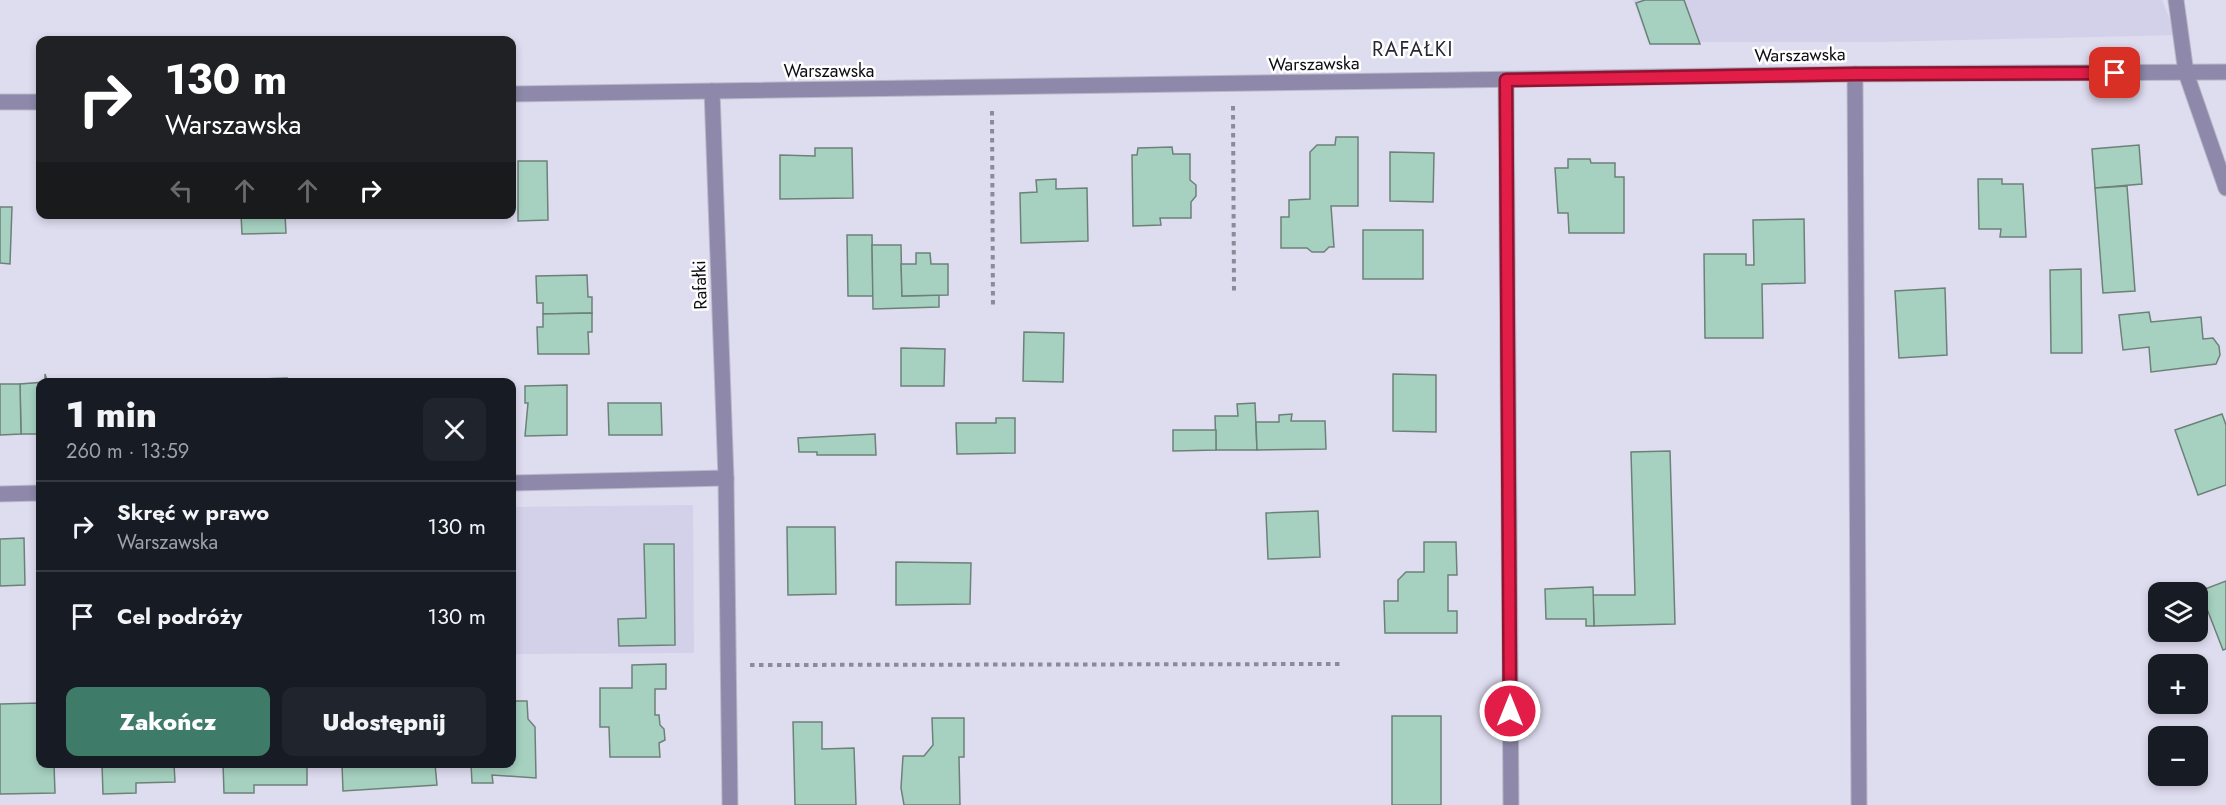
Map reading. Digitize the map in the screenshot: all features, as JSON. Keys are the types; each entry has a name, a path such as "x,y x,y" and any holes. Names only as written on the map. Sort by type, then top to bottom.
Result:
{"street":[{"path":"2176,0 2186,73 2226,188"},
{"name":"Warszawska","path":"516,94 991,89 1855,74 2226,72"},
{"path":"1855,74 1859,805"},
{"path":"1506,80 1510,805"},
{"name":"Rafałki","path":"712,91 726,478 730,805"},
{"path":"0,102 36,102"},
{"path":"516,483 726,478"},
{"path":"0,494 36,493"}],"path":[{"path":"1233,85 1234,291"},
{"path":"991,89 993,308"},
{"path":"729,665 1340,664"}],"shaded area":[{"path":"1633,0 2162,0 2176,35 1879,42 1648,42"},
{"path":"693,505 694,653 516,654 516,507"}],"building":[{"path":"1645,0 1684,0 1700,44 1650,44 1636,3"},
{"path":"1336,137 1358,137 1358,206 1331,206 1334,247 1329,247 1324,252 1312,252 1307,248 1281,248 1281,217 1289,217 1289,200 1310,199 1310,152 1317,145 1335,145"},
{"path":"2139,145 2142,184 2095,188 2092,149"},
{"path":"1172,147 1173,154 1190,154 1190,180 1196,185 1196,196 1191,202 1191,218 1160,218 1161,225 1133,226 1132,155 1137,155 1138,148"},
{"path":"815,148 852,148 853,198 780,199 780,155 815,156"},
{"path":"1390,152 1434,153 1433,202 1390,201"},
{"path":"1568,159 1590,159 1591,163 1615,163 1615,177 1624,177 1624,233 1569,233 1568,213 1558,213 1555,168 1568,168"},
{"path":"518,161 547,161 548,220 518,221"},
{"path":"1056,179 1056,189 1087,188 1088,241 1021,243 1020,193 1037,192 1036,180"},
{"path":"1978,179 2002,179 2002,184 2023,184 2026,237 2000,237 2001,229 1979,229"},
{"path":"2127,186 2135,291 2103,293 2095,188"},
{"path":"0,207 12,207 10,264 0,263"},
{"path":"241,219 285,219 286,233 242,234"},
{"path":"1804,219 1805,283 1762,284 1763,338 1705,338 1704,254 1746,254 1746,265 1754,265 1753,220"},
{"path":"1363,230 1423,230 1423,279 1363,279"},
{"path":"847,235 872,235 873,296 848,296"},
{"path":"872,245 901,245 902,296 939,295 939,307 873,309"},
{"path":"916,253 930,253 931,264 948,264 948,295 902,296 901,264 916,264"},
{"path":"2081,269 2082,353 2051,353 2050,270"},
{"path":"587,275 588,297 592,297 592,313 543,314 543,303 537,303 536,276"},
{"path":"1945,288 1947,355 1899,358 1895,291"},
{"path":"2149,312 2151,322 2201,317 2203,339 2213,338 2219,346 2220,355 2216,364 2151,372 2149,347 2123,350 2119,315"},
{"path":"592,313 592,332 588,332 589,354 538,354 537,327 543,327 543,314"},
{"path":"1024,332 1064,333 1063,382 1023,381"},
{"path":"901,348 945,349 944,386 901,386"},
{"path":"1393,374 1436,375 1436,432 1393,431"},
{"path":"36,382 36,434 21,434 20,384"},
{"path":"0,384 20,384 21,434 0,435"},
{"path":"567,385 567,435 525,436 528,403 525,403 525,386"},
{"path":"608,403 661,403 662,435 609,435"},
{"path":"1255,403 1257,450 1216,450 1215,416 1238,416 1237,404"},
{"path":"1292,414 1291,421 1325,421 1326,449 1257,450 1256,422 1279,422 1279,415"},
{"path":"2222,414 2226,425 2226,485 2198,495 2175,430"},
{"path":"996,418 1015,418 1015,453 957,454 956,423 996,423"},
{"path":"1173,430 1216,430 1216,450 1173,451"},
{"path":"875,434 876,455 817,455 817,452 799,452 798,438"},
{"path":"1670,451 1675,624 1594,626 1593,595 1635,595 1631,452"},
{"path":"1318,511 1320,557 1268,559 1266,513"},
{"path":"787,527 835,527 836,594 788,595"},
{"path":"24,538 25,585 0,586 0,539"},
{"path":"1424,542 1456,542 1457,575 1448,575 1448,611 1457,611 1457,633 1385,633 1384,601 1398,601 1398,580 1406,572 1424,572"},
{"path":"644,544 674,544 675,645 619,646 618,619 646,618"},
{"path":"896,562 971,563 970,604 896,605"},
{"path":"2226,581 2226,649 2223,650 2208,612 2208,588"},
{"path":"1593,587 1594,626 1586,626 1586,619 1546,619 1545,589"},
{"path":"666,664 666,689 655,689 655,715 659,715 665,740 659,743 660,757 610,757 609,727 600,727 600,688 632,688 632,665"},
{"path":"516,701 527,701 528,719 535,727 536,778 492,775 493,783 472,783 471,768 516,768"},
{"path":"36,703 36,768 54,768 55,793 0,794 0,704"},
{"path":"1392,716 1441,716 1441,805 1392,805"},
{"path":"932,718 964,718 964,757 959,757 960,805 904,805 901,788 903,756 924,756 933,745"},
{"path":"793,722 822,722 822,749 854,748 856,805 795,805"},
{"path":"102,768 174,768 175,782 136,783 136,793 103,794"},
{"path":"223,768 307,768 307,785 254,785 254,793 224,793"},
{"path":"342,768 435,768 437,785 343,791"}],"district":[{"name":"RAFAŁKI","path":"1413,49"}],"route":[{"path":"1510,711 1506,80 1855,74 2115,73"}]}
